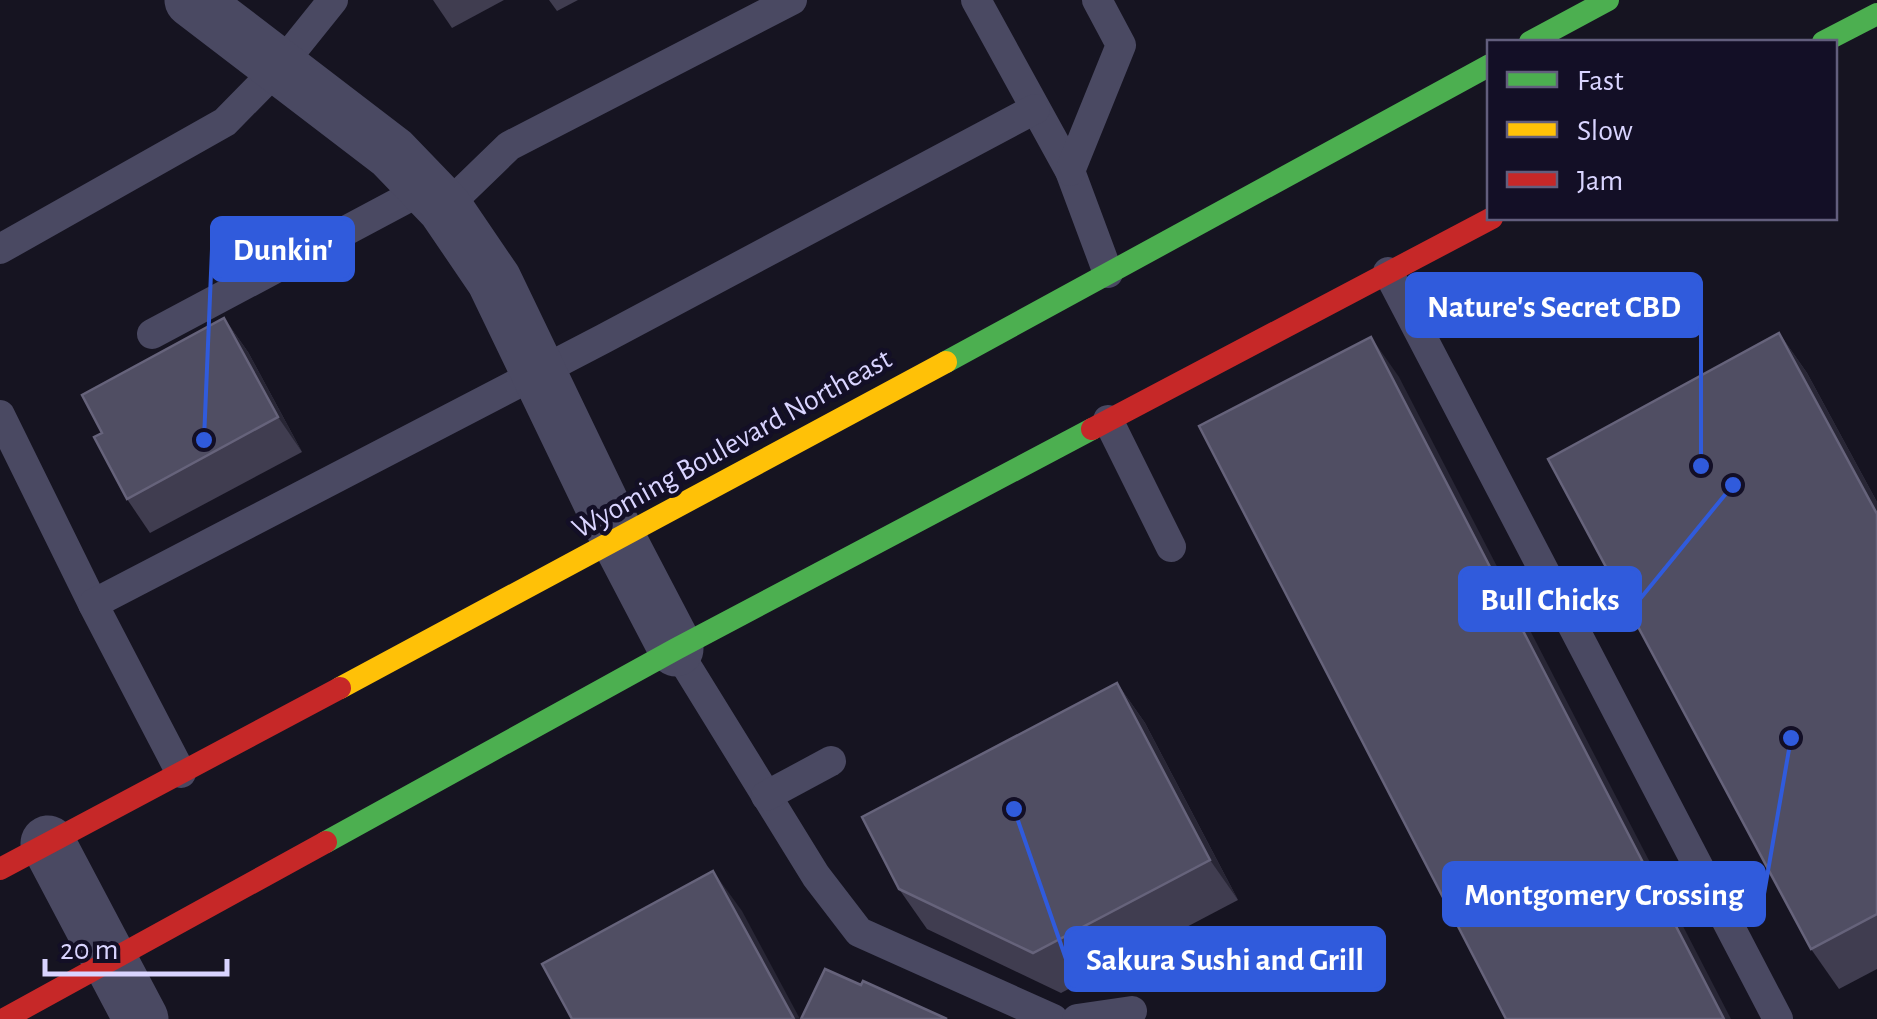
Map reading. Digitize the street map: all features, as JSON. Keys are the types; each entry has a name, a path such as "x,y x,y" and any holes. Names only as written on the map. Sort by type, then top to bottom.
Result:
{"main road":[{"path":"1534,40 1608,0"},
{"path":"1827,40 1877,14"},
{"name":"Wyoming Boulevard Northeast","path":"0,869 619,540 1487,67"},
{"path":"4,1019 676,649 1488,220"}],"street":[{"path":"192,0 392,153 435,198 494,280 676,649"},
{"path":"48,843 141,1019"}],"lane":[{"path":"0,249 225,122 280,66 333,0"},
{"path":"152,334 435,198 509,146 792,0"},
{"path":"976,0 1070,171 1108,273"},
{"path":"1070,171 1120,45 1097,0"},
{"path":"93,604 1035,108"},
{"path":"1388,272 1778,1019"},
{"path":"0,415 181,773"},
{"path":"1108,420 1171,546"},
{"path":"676,649 816,876 859,932 1053,1019"},
{"path":"766,796 831,761"},
{"path":"1077,1019 1132,1012"}],"building":[{"path":"224,318 278,417 127,499 94,437 102,433 82,395"},
{"path":"1779,333 1877,514 1877,914 1811,949 1548,459"},
{"path":"1371,337 1724,1019 1506,1019 1199,426"},
{"path":"1117,683 1210,860 1033,953 899,889 862,817"},
{"path":"713,871 794,1019 572,1019 542,964"},
{"path":"825,969 861,985 863,981 947,1019 801,1019"}],"traffic: fast":[{"path":"1534,40 1608,0"},
{"path":"1827,40 1877,14"},
{"path":"946,362 1487,67"},
{"path":"326,842 676,649 1092,429"}],"traffic: slow":[{"path":"340,688 946,362"}],"traffic: jam":[{"path":"1092,429 1488,220"},
{"path":"0,869 340,688"},
{"path":"4,1019 326,842"}],"place":[{"name":"Dunkin'","path":"204,440"},
{"name":"Nature's Secret CBD","path":"1701,466"},
{"name":"Bull Chicks","path":"1733,485"},
{"name":"Montgomery Crossing","path":"1791,738"},
{"name":"Sakura Sushi and Grill","path":"1014,809"}]}
